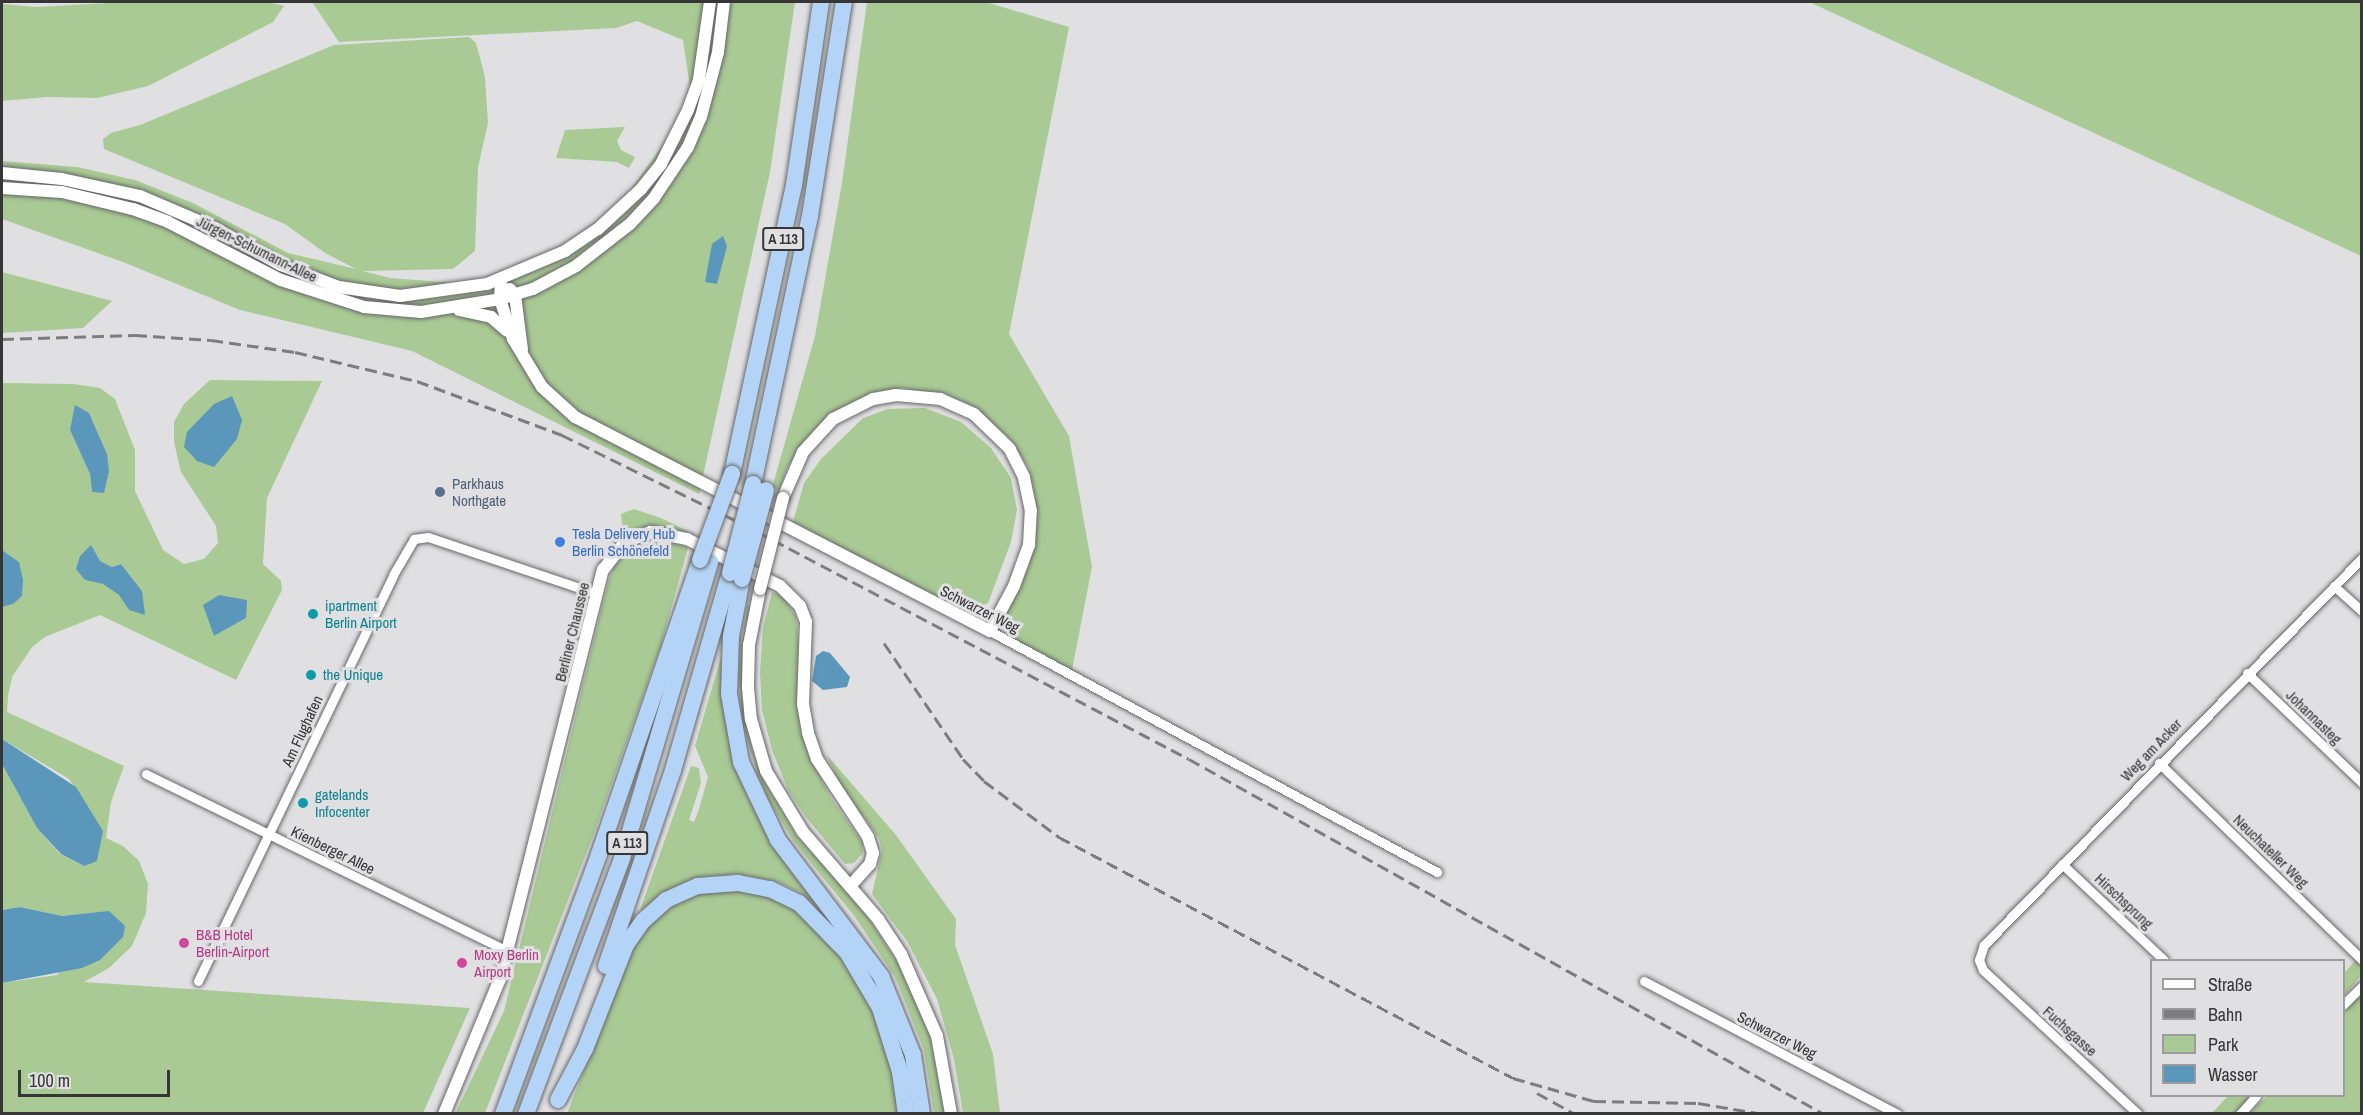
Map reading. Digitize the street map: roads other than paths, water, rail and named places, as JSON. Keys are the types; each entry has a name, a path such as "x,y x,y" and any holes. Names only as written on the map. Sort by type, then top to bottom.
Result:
{"highway":[{"name":"A 113","path":"526,1113 622,858 678,681 705,561 732,474 792,196 821,2"},
{"name":"A 113","path":"555,1107 673,770 736,576 759,487 771,406 810,216 844,2"},
{"path":"503,1113 705,561"},
{"path":"736,576 729,694 741,762 778,840 881,976 911,1047 922,1113"},
{"path":"555,1107 585,1049 626,945 643,921 666,900 698,886 738,883 770,889 799,903 847,952 880,1008 900,1072 906,1113"},
{"path":"495,1113 542,1004"}],"street":[{"name":"Jürgen-Schumann-Allee","path":"2,173 62,179 140,196 215,228 281,265 339,287 400,296 429,294 501,279 541,264 598,229 641,189 660,164 699,79 710,2"},
{"name":"Jürgen-Schumann-Allee","path":"2,188 62,192 133,209 168,222 281,280 335,300 398,311 456,309 500,299 515,295 557,276 598,251 630,224 672,173 701,117 711,86 724,2"},
{"path":"501,279 515,295"},
{"name":"Schwarzer Weg","path":"501,279 500,299 513,339 542,387 575,417 990,631 1437,872"},
{"name":"Schwarzer Weg","path":"515,295 524,358"},
{"path":"456,309 491,318 501,323 513,339"},
{"path":"951,1113 937,1036 916,984 878,919 803,832 778,795 758,748 748,679 749,645 760,589 783,498 803,452 833,419 853,407 896,395 922,395 941,399 974,414 1010,449 1024,477 1031,511 1029,544 1014,586 990,631"},
{"name":"Berliner Chaussee","path":"444,1113 489,1010 508,951 597,594 606,564 625,542 640,535 661,532 687,539 780,586 794,599 806,622 803,704 808,733 817,759 868,837 873,853 870,864 850,886"},
{"name":"Am Flughafen","path":"198,981 393,575 414,539 428,537 597,594"},
{"name":"Weg am Acker","path":"1983,970 1979,960 1984,945 2361,558"},
{"path":"2334,586 2361,611"},
{"name":"Johannasteg","path":"2247,673 2361,783"},
{"name":"Neuchateller Weg","path":"2159,763 2361,960"},
{"name":"Kienberger Allee","path":"146,774 508,951"},
{"name":"Hirschsprung","path":"2062,864 2163,959"},
{"name":"Fuchsgasse","path":"1983,970 2138,1113"},
{"name":"Schwarzer Weg","path":"1644,981 1898,1113"},
{"path":"2345,1002 2361,986"},
{"path":"2240,1113 2254,1097"}],"water":[{"path":"723,236 727,246 717,284 705,282 712,244"},
{"path":"232,396 242,420 237,439 214,467 197,461 184,447 187,432 214,404"},
{"path":"75,405 89,413 107,454 109,471 104,493 92,492 90,474 70,430"},
{"path":"91,545 100,561 112,567 121,564 142,591 145,615 129,610 119,595 103,584 85,580 76,569 80,556"},
{"path":"2,550 19,562 23,580 22,596 13,604 2,607"},
{"path":"219,595 247,600 246,618 214,636 203,605"},
{"path":"823,651 830,653 850,677 847,687 823,690 812,681 816,656"},
{"path":"2,739 76,787 103,831 97,861 84,866 61,854 37,828 2,764"},
{"path":"20,907 62,916 109,911 125,926 123,937 100,960 82,968 2,983 2,910"}],"railway":[{"path":"2,339 135,335 211,340 295,352 417,381 562,435 741,523 1189,759 1824,1114"},
{"path":"884,643 963,759 984,781 1059,837 1513,1078 1594,1101 1698,1103 1763,1114"},
{"path":"1537,1093 1575,1114"}],"place":[{"name":"Parkhaus Northgate","path":"440,492"},
{"name":"Tesla Delivery Hub Berlin Schönefeld","path":"560,542"},
{"name":"ipartment Berlin Airport","path":"313,614"},
{"name":"the Unique","path":"311,675"},
{"name":"gatelands Infocenter","path":"303,803"},
{"name":"B&B Hotel Berlin-Airport","path":"184,943"},
{"name":"Moxy Berlin Airport","path":"462,963"}]}
